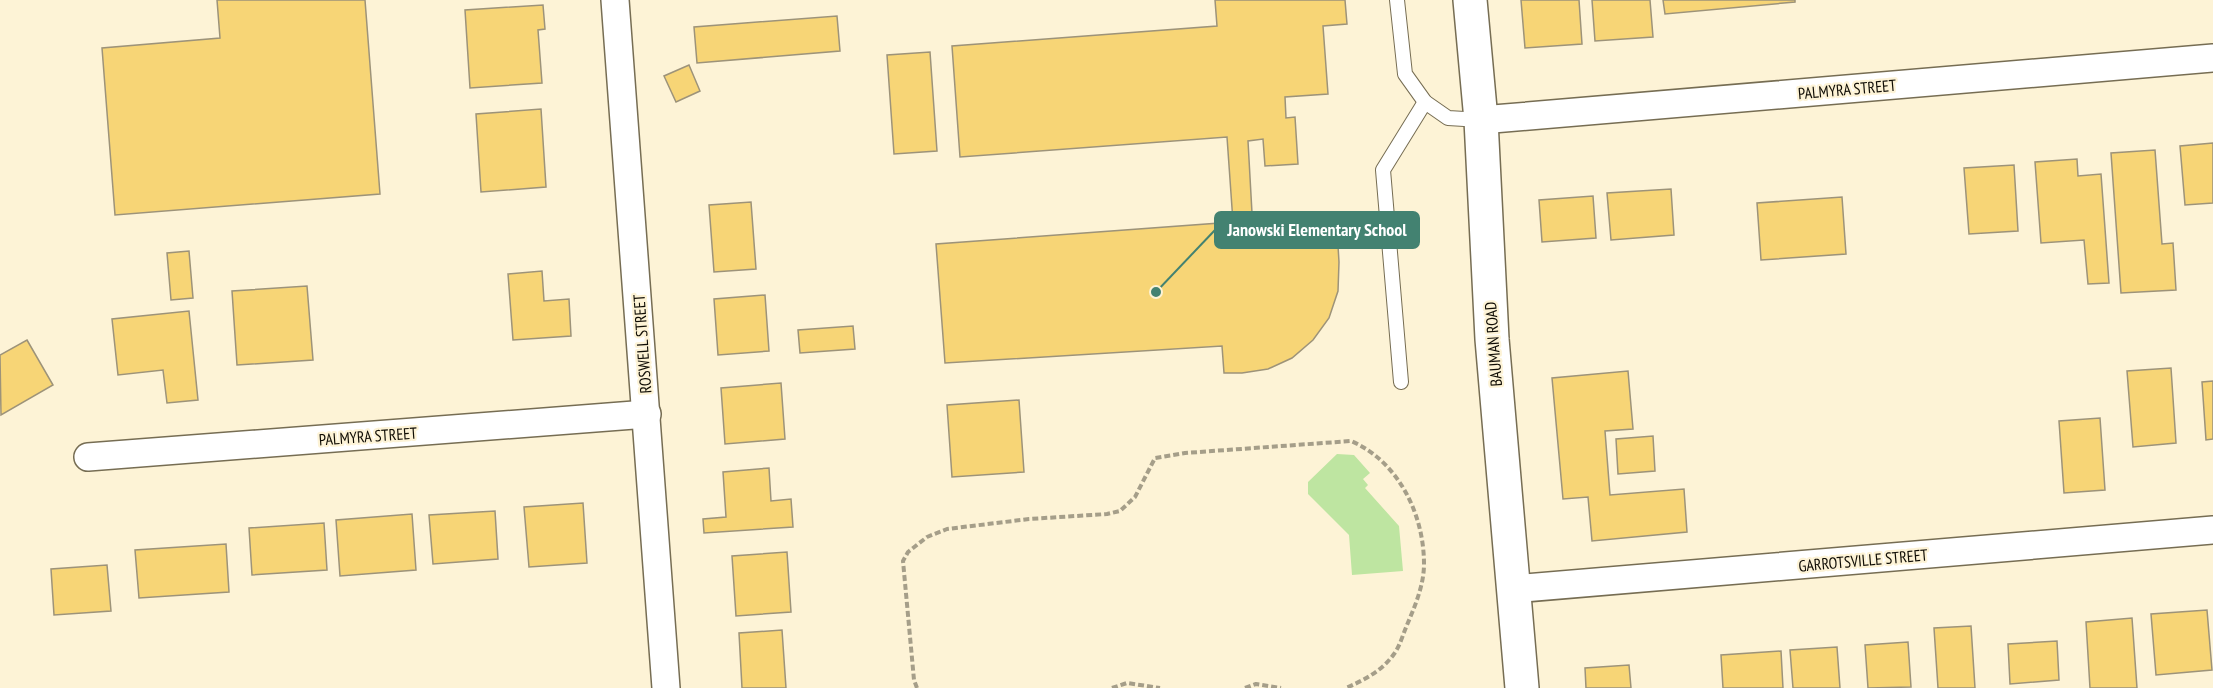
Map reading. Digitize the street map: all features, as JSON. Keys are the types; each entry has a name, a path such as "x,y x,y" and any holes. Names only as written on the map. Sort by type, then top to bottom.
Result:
{"street":[{"name":"ROSWELL STREET","path":"615,0 666,688"},
{"name":"BAUMAN ROAD","path":"1470,0 1481,120 1492,339 1522,688"},
{"name":"PALMYRA STREET","path":"1481,120 2213,58"},
{"name":"PALMYRA STREET","path":"88,457 647,414"},
{"name":"GARROTSVILLE STREET","path":"1513,589 2213,530"}],"lane":[{"path":"1397,0 1405,74 1425,102 1448,118 1481,120"},
{"path":"1401,382 1383,170 1425,102"}],"path":[{"path":"917,688 914,681 903,561 908,552 927,537 947,530 1029,519 1107,514 1120,511 1135,497 1155,458 1185,453 1351,441 1362,446 1390,468 1411,500 1421,533 1424,564 1416,603 1394,654 1370,678 1346,688"},
{"path":"1112,688 1127,683 1160,688"},
{"path":"1245,688 1256,684 1281,688"}],"green space":[{"path":"1337,454 1354,455 1370,473 1363,479 1368,485 1365,488 1399,526 1403,571 1352,575 1349,535 1308,494 1308,482"}],"building":[{"path":"217,0 365,0 380,194 115,215 102,48 220,38"},
{"path":"1215,0 1345,0 1347,24 1323,26 1328,94 1285,97 1286,118 1295,117 1298,164 1265,166 1263,139 1248,141 1252,213 1264,221 1336,213 1338,291 1329,318 1313,340 1292,358 1268,369 1242,373 1224,373 1222,346 945,363 936,244 1233,222 1227,137 960,157 952,46 1217,26"},
{"path":"1521,0 1579,0 1582,44 1525,48"},
{"path":"1592,0 1650,0 1653,37 1595,41"},
{"path":"1663,0 1795,0 1795,2 1665,14"},
{"path":"543,5 545,29 538,30 542,83 470,88 465,10"},
{"path":"837,16 840,51 697,63 694,27"},
{"path":"930,52 937,151 894,154 887,55"},
{"path":"689,65 700,91 676,102 664,76"},
{"path":"541,109 546,187 481,192 476,114"},
{"path":"2213,143 2213,203 2185,205 2180,146"},
{"path":"2155,150 2162,244 2173,243 2176,290 2121,293 2111,153"},
{"path":"2077,159 2078,176 2101,174 2109,283 2088,284 2084,240 2041,243 2035,162"},
{"path":"2014,165 2018,231 1969,234 1964,168"},
{"path":"1671,189 1674,235 1611,240 1607,193"},
{"path":"1593,196 1596,238 1542,242 1539,200"},
{"path":"1842,197 1846,254 1761,260 1757,203"},
{"path":"751,202 756,269 714,272 709,205"},
{"path":"189,251 193,298 171,300 167,253"},
{"path":"542,271 544,301 569,299 571,336 513,340 508,274"},
{"path":"307,286 313,360 237,365 232,291"},
{"path":"765,295 769,351 718,355 714,299"},
{"path":"189,311 198,400 167,403 163,370 118,375 112,319"},
{"path":"853,326 855,349 800,353 798,330"},
{"path":"27,340 53,385 1,415 0,355"},
{"path":"2171,368 2176,443 2133,447 2127,371"},
{"path":"1628,371 1633,429 1605,431 1610,495 1684,489 1687,532 1592,541 1588,497 1563,499 1552,378"},
{"path":"2213,381 2213,439 2206,440 2202,382"},
{"path":"781,383 785,439 725,444 721,388"},
{"path":"1019,400 1024,472 952,477 947,405"},
{"path":"2100,418 2105,490 2064,493 2059,421"},
{"path":"1653,436 1655,471 1618,474 1616,439"},
{"path":"769,468 771,501 791,499 793,527 704,533 703,519 726,517 723,472"},
{"path":"583,503 587,563 529,567 524,507"},
{"path":"495,511 498,559 433,564 429,515"},
{"path":"412,514 416,570 340,576 336,520"},
{"path":"324,523 327,570 252,575 249,528"},
{"path":"226,544 229,592 139,598 135,550"},
{"path":"787,552 791,612 736,616 732,556"},
{"path":"107,565 111,611 54,615 51,569"},
{"path":"2207,610 2212,670 2156,675 2151,614"},
{"path":"2132,618 2137,688 2090,688 2086,622"},
{"path":"1971,626 1975,688 1938,688 1934,628"},
{"path":"782,630 786,688 742,688 739,633"},
{"path":"2057,641 2059,680 2010,684 2008,644"},
{"path":"1908,642 1911,687 1868,688 1865,645"},
{"path":"1837,647 1840,688 1793,688 1790,650"},
{"path":"1781,651 1783,688 1723,688 1721,655"},
{"path":"1629,665 1631,688 1586,688 1585,668"}],"place":[{"name":"Janowski Elementary School","path":"1156,292"}]}
